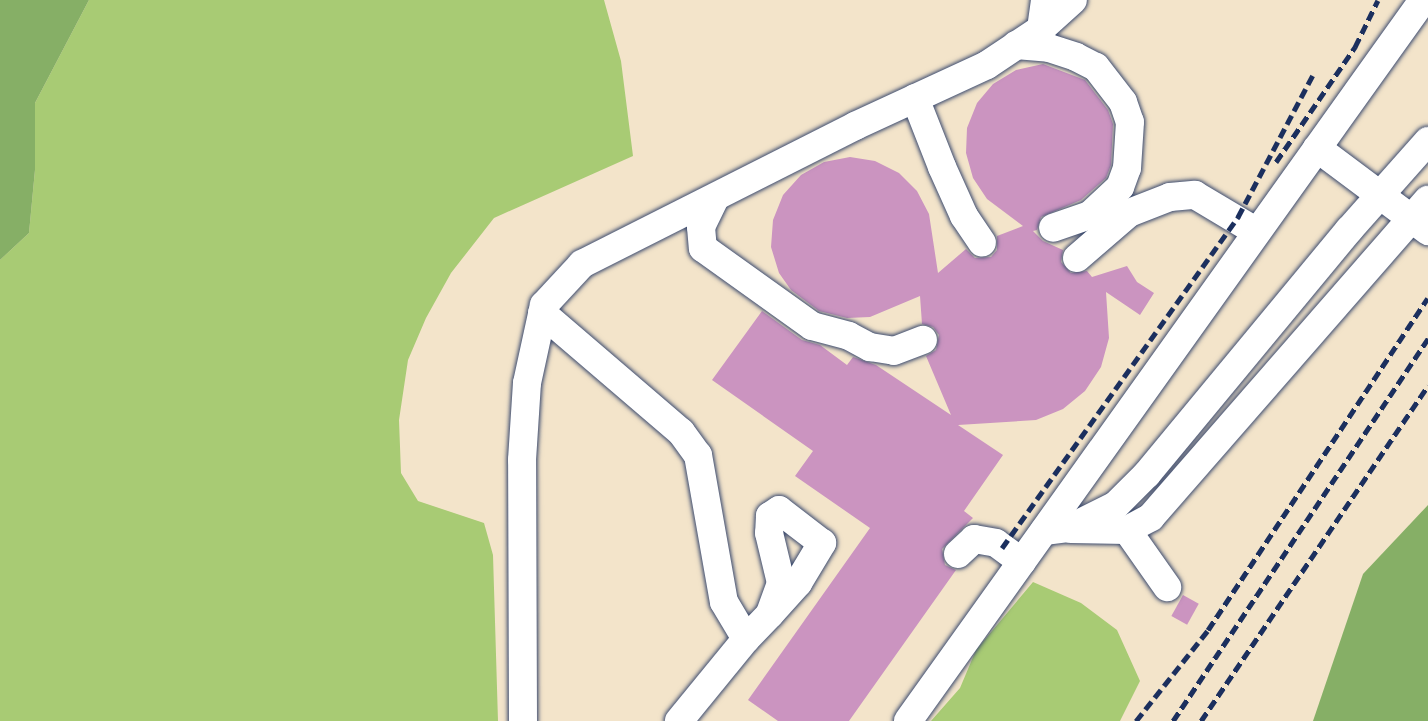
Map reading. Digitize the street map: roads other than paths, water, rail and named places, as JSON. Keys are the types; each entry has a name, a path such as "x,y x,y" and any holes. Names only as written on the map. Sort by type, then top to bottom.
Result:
{"lane":[{"path":"1041,29 1045,0"},
{"path":"523,721 522,460 527,383 544,305 582,264 915,98 987,65 1041,29 1073,0"},
{"path":"908,721 1022,562 1055,530 1257,232 1423,0"},
{"path":"1016,45 1049,48 1096,67 1123,102 1130,121 1127,168 1120,187 1090,215 1054,228"},
{"path":"915,98 964,216 982,243"},
{"path":"1055,530 1116,505 1161,460 1428,141"},
{"path":"1055,530 1128,530 1151,517 1423,217 1381,195 1317,148"},
{"path":"1077,258 1129,213 1170,197 1195,195 1257,232"},
{"path":"715,198 701,227 703,248 812,326 849,336 870,347 894,351 923,340"},
{"path":"542,313 681,432 698,455 724,602 746,639"},
{"path":"1128,530 1167,587"},
{"path":"958,554 974,539 996,543 1022,562"},
{"path":"679,721 770,614"}],"railway":[{"path":"1276,162 1355,47 1378,0"},
{"path":"1002,548 1238,217 1313,75"},
{"path":"1136,721 1208,630 1428,298"},
{"path":"1173,721 1428,338"},
{"path":"1201,721 1428,386"}]}
